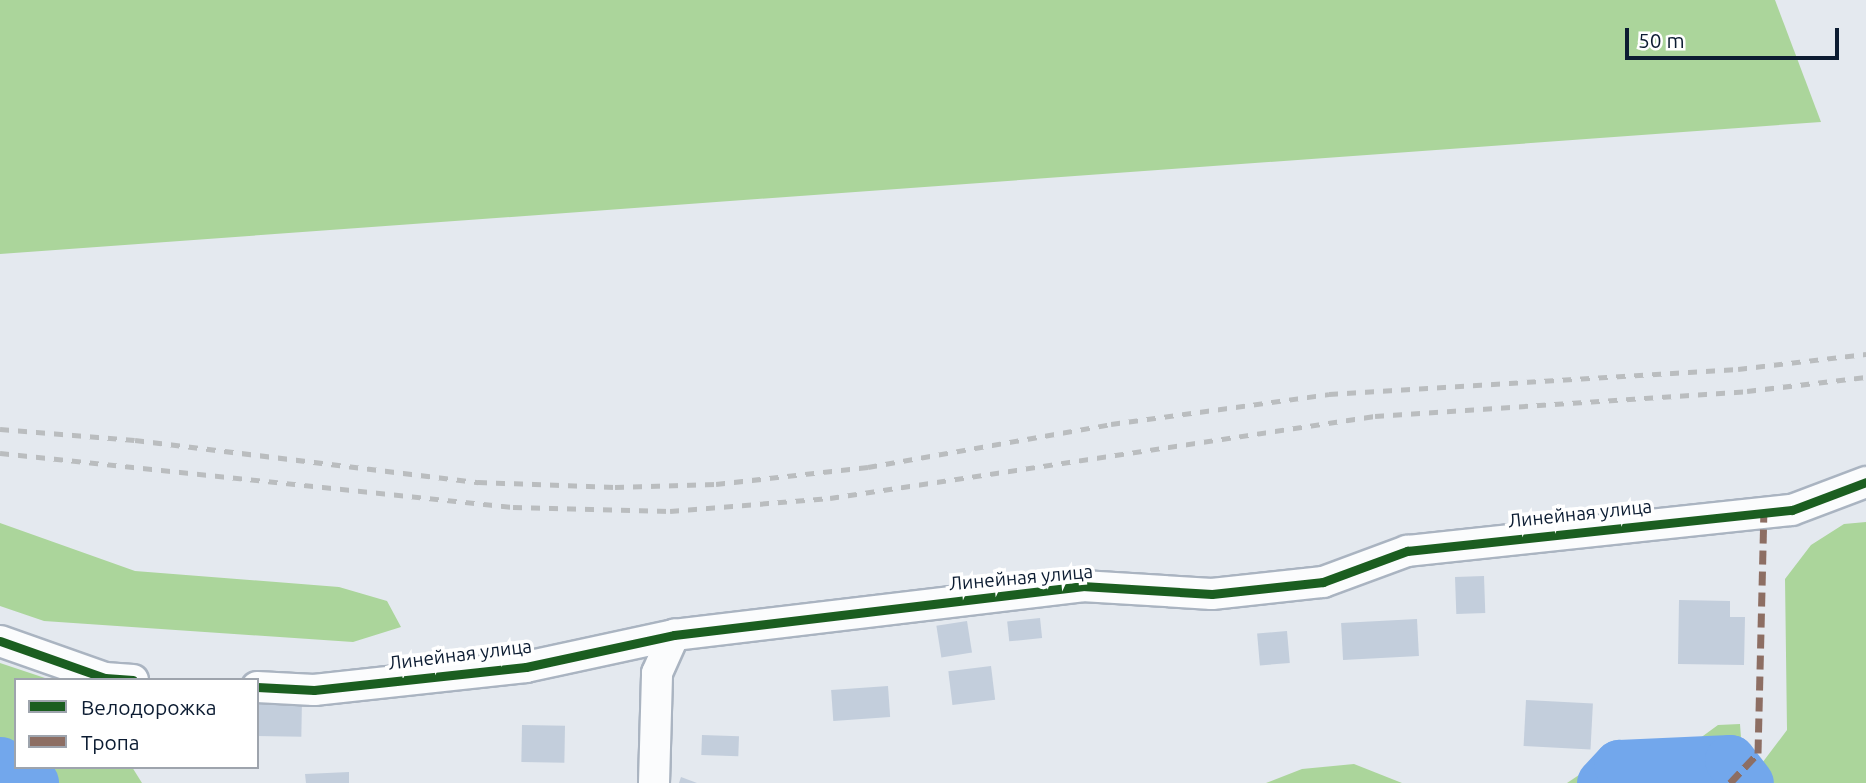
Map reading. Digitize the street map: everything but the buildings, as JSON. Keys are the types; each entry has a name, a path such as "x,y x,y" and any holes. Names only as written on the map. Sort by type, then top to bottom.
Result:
{"street":[{"name":"Линейная улица","path":"259,687 314,690 526,667 674,635 1082,586 1212,594 1323,582 1407,551 1792,510 1866,482"},
{"path":"654,783 657,673 674,635"},
{"path":"0,641 105,678"}],"green space":[{"path":"0,0 1775,0 1821,122 0,254"},
{"path":"1866,522 1866,783 1747,783 1787,730 1785,579 1811,545 1844,524"},
{"path":"0,523 135,571 339,587 387,601 401,627 353,642 44,621 0,606"},
{"path":"0,663 45,678 14,678 14,769 133,769 142,783 0,783"},
{"path":"1740,724 1741,738 1709,783 1567,783 1603,759 1692,744 1718,725"},
{"path":"1354,764 1402,783 1266,783 1302,769"}],"waterway":[{"path":"1602,783 1619,765 1730,760 1748,783"},
{"path":"0,762 33,783"}],"railway":[{"path":"0,429 135,440 478,482 615,487 716,484 868,467 1111,424 1329,394 1738,369 1866,354"},
{"path":"0,453 513,507 670,511 830,498 1375,416 1747,391 1866,377"}],"marked path":[{"path":"1730,783 1758,753 1764,512"}],"cycle path":[{"path":"259,687 314,690 526,667 674,635 1082,586 1212,594 1323,582 1407,551 1792,510 1866,482"},
{"path":"0,641 105,678"}]}
